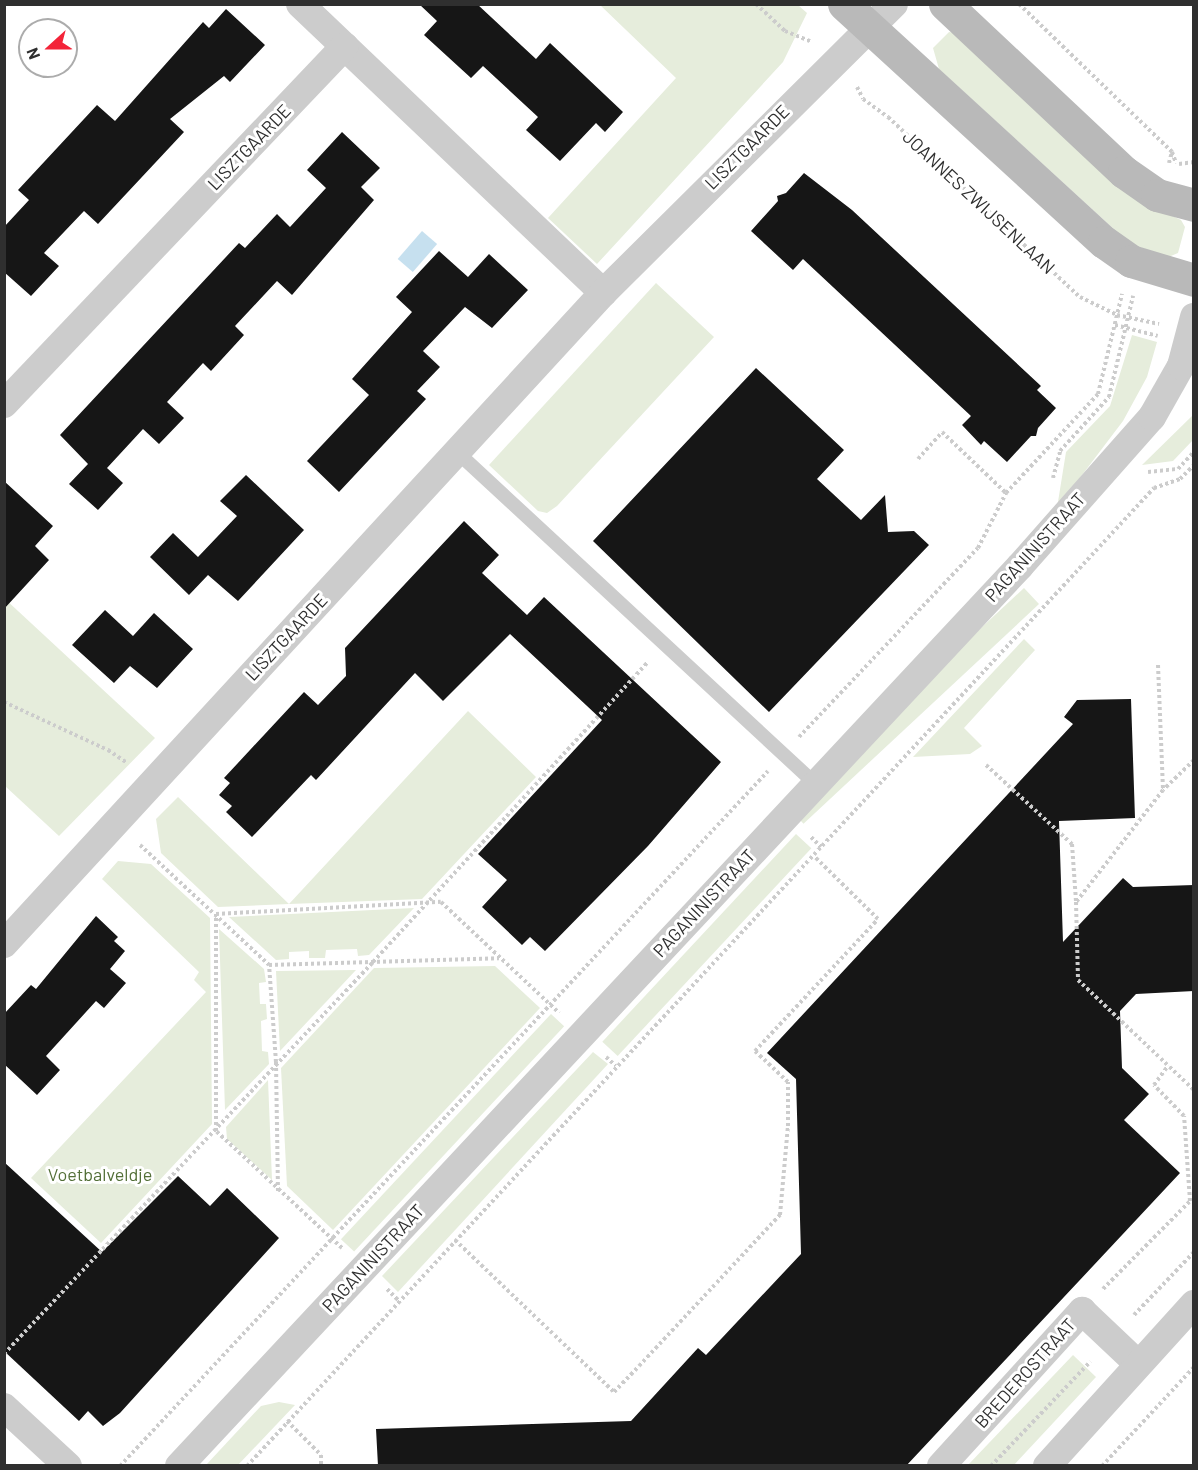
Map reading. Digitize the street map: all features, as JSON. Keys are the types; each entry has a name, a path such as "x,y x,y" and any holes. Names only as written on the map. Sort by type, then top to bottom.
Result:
{"street":[{"path":"300,4 603,293"},
{"path":"844,4 1091,232 1136,263 1194,280"},
{"name":"LISZTGAARDE","path":"4,944 124,831 150,784 603,293 841,54 871,29 894,4"},
{"path":"945,4 1124,172 1172,199"},
{"name":"LISZTGAARDE","path":"4,404 345,46"},
{"name":"PAGANINISTRAAT","path":"179,1466 1020,566 1152,417 1181,366 1192,324"},
{"path":"1047,1466 1194,1304"},
{"name":"BREDEROSTRAAT","path":"941,1466 1082,1311 1138,1364"},
{"path":"4,1407 68,1466"}],"lane":[{"path":"457,452 815,783"}],"path":[{"path":"756,4 785,31 841,54"},
{"path":"1019,4 1172,152 1177,164 1172,199"},
{"name":"JOANNES ZWIJSENLAAN","path":"841,54 863,99 888,117 1080,297 1117,315 1192,324"},
{"path":"1172,152 1172,199"},
{"path":"1177,164 1194,162"},
{"path":"120,1466 333,1240 783,754 978,548 1006,493 1098,394 1117,315 1136,263"},
{"path":"1051,484 1060,451 1109,397 1128,317 1136,263"},
{"path":"918,459 942,432 1006,493"},
{"path":"247,1466 287,1420 1154,489 1180,479 1194,465"},
{"path":"4,1354 216,1131 276,1062 373,962 664,645"},
{"path":"1158,665 1163,790"},
{"path":"4,702 108,750 150,784"},
{"path":"1076,902 1163,790 1194,760"},
{"path":"986,765 1071,844 1076,902 1078,980 1194,1090"},
{"path":"124,831 269,965 276,1062 278,1191"},
{"path":"455,1240 614,1392 639,1366 780,1215 788,1126 788,1082 755,1051 878,919 814,856"},
{"path":"216,914 441,902 616,1066"},
{"path":"216,914 216,1131 399,1301"},
{"path":"269,965 500,958"},
{"path":"1082,1311 1192,1202 1184,1116 1154,1084 1168,1066"},
{"path":"1102,1466 1194,1367"},
{"path":"287,1420 321,1455 321,1466"}],"green space":[{"path":"600,5 798,5 807,13 783,62 597,264 548,218 676,78"},
{"path":"949,32 961,34 1148,204 1181,220 1185,227 1178,253 1166,258 1128,242 939,69 933,48"},
{"path":"656,283 714,337 557,506 547,513 538,511 489,465"},
{"path":"1132,335 1157,342 1147,377 1123,421 1057,508 1066,452 1110,406"},
{"path":"1193,415 1193,440 1173,461 1142,465"},
{"path":"1024,588 1039,604 804,824 789,808"},
{"path":"4,598 155,738 59,836 5,786"},
{"path":"1024,639 1035,650 964,728 982,746 970,754 913,757"},
{"path":"468,711 536,777 422,899 289,904"},
{"path":"178,797 289,904 218,907 161,853 156,819"},
{"path":"796,834 811,848 618,1056 602,1042"},
{"name":"Voetbalveldje","path":"118,861 151,864 210,918 212,1124 101,1243 31,1178 206,992 194,980 199,972 102,879"},
{"path":"414,908 369,955 358,956 357,949 326,950 325,958 309,958 309,951 289,952 289,959 276,960 229,917"},
{"path":"219,929 264,969 266,982 259,983 260,1004 266,1004 267,1019 261,1021 262,1051 268,1052 269,1064 225,1110"},
{"path":"495,966 540,1008 333,1230 287,1186 281,1068 374,968"},
{"path":"356,970 280,1051 276,971"},
{"path":"551,1014 564,1026 354,1252 341,1239"},
{"path":"593,1052 608,1064 398,1292 382,1276"},
{"path":"268,1080 272,1180 227,1139 226,1127"},
{"path":"1073,1355 1096,1377 1014,1465 968,1465"},
{"path":"279,1402 295,1405 238,1465 206,1465 261,1406"}],"water":[{"path":"422,231 437,244 413,272 398,259"}],"building":[{"path":"419,4 477,4 536,59 550,43 623,112 605,132 596,123 560,161 526,130 538,117 483,66 471,78 424,35 437,21"},
{"path":"226,9 265,45 230,82 224,76 170,119 184,132 98,224 84,211 44,253 59,266 31,296 4,272 4,227 29,200 18,190 97,105 115,121 203,22 209,28"},
{"path":"342,132 380,168 361,187 374,200 292,295 277,281 235,326 244,335 211,371 203,363 167,402 184,418 159,444 143,429 107,468 123,483 98,510 69,484 88,464 60,435 239,243 245,248 277,214 290,227 326,188 307,170"},
{"path":"804,173 852,210 1041,386 1037,390 1056,408 1038,428 1036,436 1031,436 1007,462 984,441 981,445 962,425 971,416 803,259 793,270 751,231 778,201 777,196 786,193"},
{"path":"439,251 468,277 489,254 528,290 492,328 465,307 423,351 440,367 417,391 426,399 339,492 307,461 369,395 352,379 412,312 396,297"},
{"path":"756,368 844,450 817,479 861,520 885,495 888,532 914,531 929,545 769,712 593,541"},
{"path":"246,475 304,530 238,601 208,575 189,595 150,557 173,533 198,557 237,516 220,501"},
{"path":"4,481 53,526 35,546 49,560 4,609"},
{"path":"464,521 499,555 482,573 527,615 544,597 721,762 648,846 545,951 530,937 522,945 482,907 507,880 478,854 602,720 510,634 443,701 415,673 316,780 311,775 252,837 226,812 232,806 219,795 230,783 224,778 304,692 318,705 346,676 345,648"},
{"path":"105,610 133,636 154,613 193,649 157,688 130,666 114,683 72,645"},
{"path":"1131,699 1135,818 1059,821 1063,942 1123,878 1133,887 1194,885 1194,991 1136,994 1120,1011 1122,1068 1149,1094 1124,1120 1180,1173 906,1466 378,1466 376,1429 631,1421 698,1348 706,1355 801,1254 796,1079 767,1053 1073,724 1064,717 1077,700"},
{"path":"96,916 118,937 114,941 125,951 110,969 126,983 104,1008 96,1001 46,1056 60,1070 37,1095 4,1064 4,1014 31,985 36,989"},
{"path":"4,1162 102,1252 178,1176 210,1206 227,1188 279,1238 120,1413 103,1426 88,1411 79,1421 4,1351"}]}
